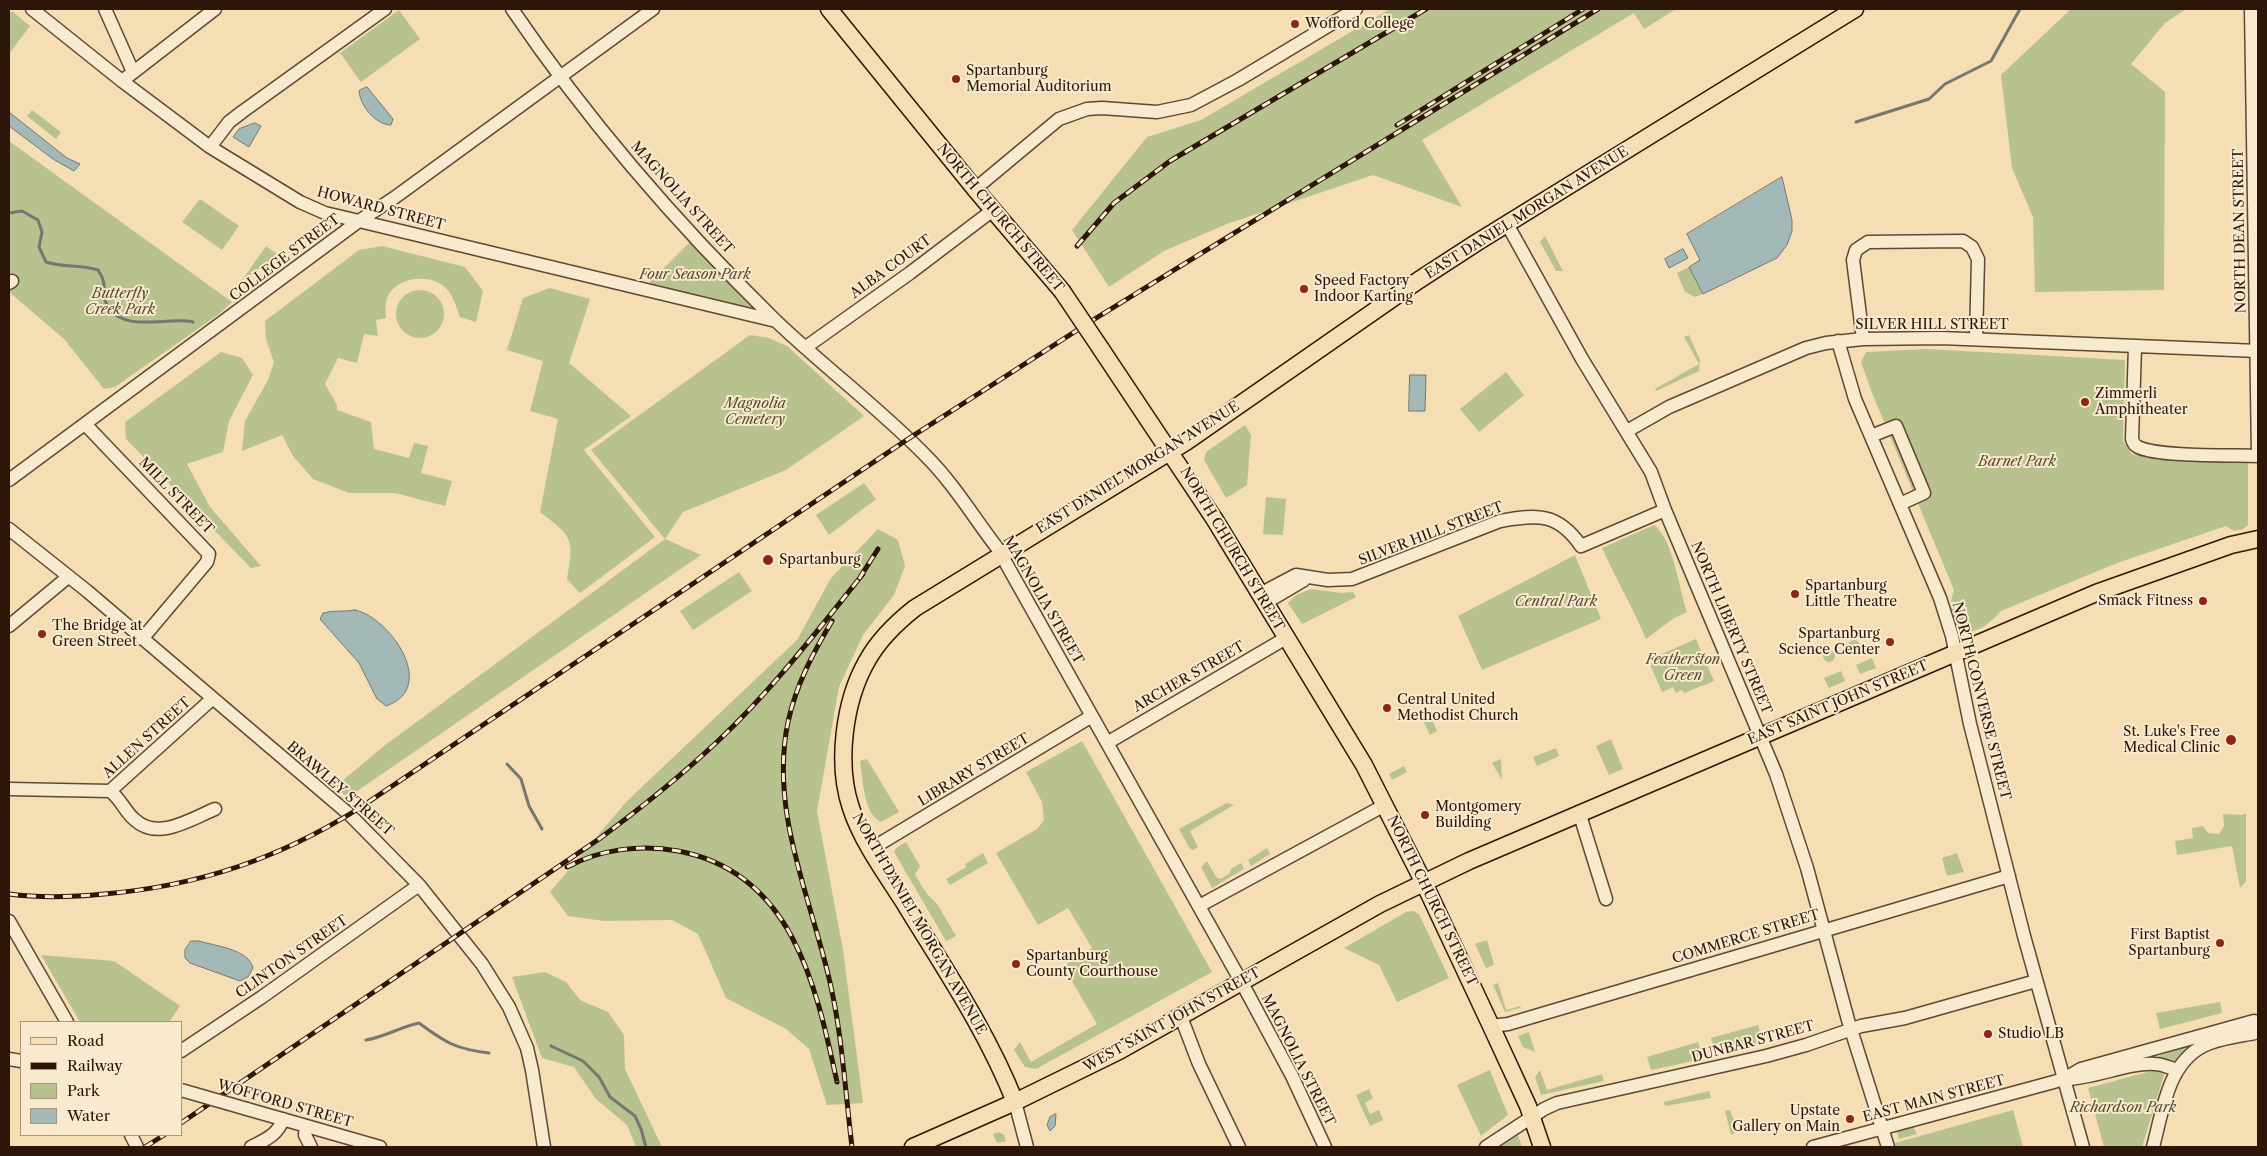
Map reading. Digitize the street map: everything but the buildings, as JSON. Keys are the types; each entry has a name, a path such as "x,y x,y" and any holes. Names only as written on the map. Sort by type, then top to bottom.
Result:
{"main road":[{"name":"NORTH CHURCH STREET","path":"829,9 975,189 1062,291 1171,451 1364,765 1424,883 1491,1026 1532,1117 1542,1147"},
{"name":"EAST DANIEL MORGAN AVENUE","path":"1002,555 1171,451 1419,280 1855,9"},
{"name":"EAST SAINT JOHN STREET","path":"1424,883 1579,812 2096,594 2224,547 2258,539"},
{"name":"NORTH DANIEL MORGAN AVENUE","path":"1002,555 909,613 888,631 866,661 852,701 845,729 844,773 851,809 871,849 990,1044 1015,1102"},
{"name":"WEST SAINT JOHN STREET","path":"914,1147 1015,1102 1118,1051 1181,1018 1380,904 1424,883"}],"street":[{"name":"HOWARD STREET","path":"32,9 122,81 210,147 300,202 325,212 359,221 776,320"},
{"path":"105,9 133,72"},
{"path":"122,81 215,9"},
{"path":"210,147 229,122 384,9"},
{"name":"MAGNOLIA STREET","path":"512,9 642,180 673,215 776,320 925,455 955,490 1002,555 1242,983 1292,1076 1325,1147"},
{"name":"COLLEGE STREET","path":"9,480 359,221 562,77 653,9"},
{"path":"975,189 1059,119 1087,109 1102,108 1156,112 1191,105 1238,80 1356,9"},
{"name":"NORTH DEAN STREET","path":"2252,9 2255,68 2258,455"},
{"name":"ALBA COURT","path":"806,347 994,210"},
{"name":"NORTH LIBERTY STREET","path":"1507,224 1582,359 1651,472 1665,510 1776,774 1825,929 1851,1029 1888,1147"},
{"path":"1863,339 1853,260 1856,250 1868,242 1963,240 1972,247 1978,259 1976,339"},
{"name":"SILVER HILL STREET","path":"1627,431 1669,407 1806,348 1838,341 1863,339 1976,339 2258,351"},
{"name":"NORTH CONVERSE STREET","path":"1838,341 1855,399 1940,598 1956,654 1970,724 2036,981 2083,1147"},
{"path":"2135,346 2132,439 2134,445 2140,448 2165,452 2258,455"},
{"name":"MILL STREET","path":"85,424 209,554 207,562 142,639"},
{"path":"1871,436 1896,426 1924,493 1900,504"},
{"name":"SILVER HILL STREET","path":"1262,598 1302,576 1328,580 1352,579 1500,521 1523,516 1548,518 1562,524 1581,546 1665,510"},
{"name":"BRAWLEY STREET","path":"9,529 350,815 419,885 482,964 509,1007 527,1048 544,1147"},
{"path":"9,626 68,577"},
{"name":"ARCHER STREET","path":"1107,743 1286,638"},
{"name":"ALLEN STREET","path":"9,789 110,791 212,699"},
{"name":"LIBRARY STREET","path":"871,849 1092,716"},
{"path":"110,791 120,800 134,820 156,830 168,829 214,809"},
{"path":"1199,906 1385,805"},
{"path":"1579,812 1606,899"},
{"name":"COMMERCE STREET","path":"1491,1026 1508,1024 1592,1000 1825,929 2009,876"},
{"name":"CLINTON STREET","path":"182,1050 262,998 419,885"},
{"path":"9,921 66,1021"},
{"name":"DUNBAR STREET","path":"1486,1147 1532,1117 1557,1104 1766,1056 1806,1045 1851,1029 1905,1018 2036,981"},
{"path":"1181,1018 1199,1064 1239,1147"},
{"name":"EAST MAIN STREET","path":"2064,1079 2081,1069 2209,1032 2254,1021 2258,1022"},
{"path":"2153,1147 2171,1084 2177,1070 2188,1056 2210,1043 2255,1033 2258,1030"},
{"name":"EAST MAIN STREET","path":"1813,1147 2064,1079 2084,1079 2142,1064 2156,1064 2177,1070"},
{"name":"WOFFORD STREET","path":"182,1090 380,1147"},
{"name":"NORTH DANIEL MORGAN AVENUE","path":"1015,1102 1027,1147"},
{"path":"251,1147 273,1136 280,1128 283,1119"},
{"path":"306,1126 305,1135 311,1147"}],"green space":[{"path":"1390,9 1676,9 1644,29 1634,13 1422,140 1462,207 1373,175 1227,224 1164,251 1109,287 1072,230 1147,137 1201,120"},
{"path":"2071,9 2186,9 2165,23 2131,64 2165,92 2164,290 2035,292 2033,217 2012,168 2001,75"},
{"path":"399,10 420,39 361,82 340,53"},
{"path":"9,12 13,12 30,26 9,54"},
{"path":"32,110 61,132 56,139 27,116"},
{"name":"Butterfly Creek Park","path":"9,141 232,302 219,314 115,387 104,389 64,339 9,292"},
{"path":"200,199 239,226 222,250 182,222"},
{"path":"1545,236 1563,271 1556,271 1540,242"},
{"name":"Four Season Park","path":"695,237 776,321 642,290"},
{"path":"266,246 278,255 238,286"},
{"path":"382,246 465,267 483,291 476,322 460,317 451,295 441,284 426,279 409,280 401,283 389,294 386,304 386,318 376,320 378,336 364,334 357,363 338,358 325,384 337,405 337,410 371,422 374,449 409,458 414,443 428,446 421,473 452,481 445,506 395,493 349,493 313,479 293,456 282,435 242,451 245,421 268,380 274,362 266,339 265,321 359,250"},
{"path":"1689,267 1703,294 1695,297 1685,292 1677,273"},
{"path":"550,288 590,299 569,363 631,416 584,450 655,537 580,593 567,579 570,555 568,540 559,527 540,512 558,419 530,411 543,361 507,350 523,298"},
{"path":"420,290 429,292 437,297 442,305 444,314 442,323 437,331 429,336 420,338 411,336 403,331 398,323 396,314 398,305 403,297 411,292"},
{"name":"Magnolia Cemetery","path":"750,335 769,338 787,346 864,416 786,470 683,512 665,539 591,450"},
{"path":"1689,335 1700,360 1699,371 1656,391 1655,389 1699,364 1684,337"},
{"name":"Barnet Park","path":"1927,349 2125,360 2123,441 2132,454 2152,458 2248,461 2248,525 2243,529 2234,531 2226,526 2117,563 2001,611 1988,624 1978,630 1960,632 1953,622 1951,612 1954,590 1872,393 1861,362 1866,352"},
{"path":"221,352 242,358 253,375 229,421 223,452 187,464 210,507 261,566 251,568 126,439 125,422"},
{"path":"1506,372 1524,395 1479,432 1460,409"},
{"path":"1245,425 1251,435 1247,485 1226,498 1204,460 1206,452"},
{"path":"864,483 876,499 829,535 816,515"},
{"path":"1266,497 1286,499 1283,535 1263,534"},
{"path":"1654,525 1661,532 1671,552 1687,612 1674,618 1646,639 1602,548"},
{"path":"878,529 898,540 905,566 894,595 863,635 839,687 817,811 843,950 863,1103 827,1105 809,1049 786,1029 726,998 698,934 672,920 604,921 568,916 550,892 627,801 797,640 831,578"},
{"path":"665,539 701,555 347,798 336,786 384,746"},
{"name":"Central Park","path":"1575,555 1601,619 1482,670 1458,616"},
{"path":"739,572 752,591 693,630 680,611"},
{"path":"1311,589 1341,593 1353,592 1356,597 1302,624 1288,603 1296,595"},
{"name":"Featherston Green","path":"1696,639 1714,681 1684,693 1682,690 1676,693 1673,687 1662,692 1648,660"},
{"path":"1854,640 1860,646 1854,652 1848,646"},
{"path":"1827,650 1831,650 1835,656 1831,662 1827,662 1823,658 1823,654"},
{"path":"1872,658 1876,668 1860,674 1856,665"},
{"path":"1841,671 1845,681 1829,688 1824,678"},
{"path":"1431,717 1437,731 1430,735 1423,720"},
{"path":"1611,739 1623,769 1609,775 1596,746"},
{"path":"1082,741 1212,972 1036,1069 1025,1067 1014,1050 1020,1042 1031,1062 1097,1024 1063,966 1092,948 1068,908 1038,925 996,853 1037,829 1044,820 1042,802 1026,772"},
{"path":"1556,748 1559,756 1537,766 1533,757"},
{"path":"867,759 899,812 881,822 875,818 867,804 865,795 860,761"},
{"path":"1501,759 1502,780 1492,763"},
{"path":"1404,766 1407,772 1392,780 1389,774"},
{"path":"1227,803 1234,805 1190,831 1198,847 1193,850 1190,849 1179,829"},
{"path":"2246,813 2246,881 2240,888 2232,846 2177,855 2175,841 2193,838 2192,828 2203,826 2208,833 2219,834 2224,826 2223,814 2243,815"},
{"path":"906,842 920,866 915,875 927,894 937,904 956,936 946,941 894,852 896,848"},
{"path":"1267,848 1270,854 1251,866 1248,860"},
{"path":"983,853 988,863 950,885 946,879 966,867 965,864"},
{"path":"1957,853 1964,872 1947,876 1942,858"},
{"path":"1207,861 1216,877 1221,879 1230,873 1231,869 1241,863 1244,869 1212,888 1201,867"},
{"path":"1413,911 1419,914 1449,978 1397,1002 1379,965 1344,948 1406,912"},
{"path":"1487,940 1494,965 1486,968 1475,944"},
{"path":"41,955 114,961 180,1006 170,1021 79,1021"},
{"path":"545,972 566,982 580,1000 608,1012 624,1035 625,1069 662,1147 636,1147 627,1125 596,1099 574,1067 542,1058 512,977"},
{"path":"1498,983 1506,1010 1521,1006 1520,1008 1505,1012 1493,985"},
{"path":"2220,1002 2222,1013 2160,1029 2156,1013"},
{"path":"1758,1025 1763,1042 1716,1055 1711,1038"},
{"path":"1529,1032 1535,1052 1523,1047 1518,1036"},
{"path":"1698,1042 1703,1059 1651,1070 1647,1057"},
{"path":"2198,1042 2173,1064 2151,1059"},
{"path":"1490,1070 1508,1115 1481,1136 1457,1085"},
{"path":"1540,1070 1547,1090 1602,1074 1604,1081 1541,1095 1535,1077"},
{"name":"Richardson Park","path":"2155,1070 2165,1072 2142,1147 2104,1147 2088,1088"},
{"path":"1369,1089 1373,1098 1365,1103 1370,1114 1379,1110 1383,1120 1370,1126 1356,1095"},
{"path":"1709,1091 1711,1098 1665,1106 1664,1102"},
{"path":"1730,1110 1738,1131 1731,1135 1725,1111"},
{"path":"2013,1110 2023,1147 1896,1147 1895,1143"},
{"path":"1913,1127 1917,1134 1899,1139 1897,1131"},
{"path":"999,1132 1004,1135 1006,1141 997,1143 993,1134"},
{"path":"1518,1135 1522,1147 1499,1147"}],"water":[{"path":"367,87 393,119 391,125 380,122 370,114 362,103 359,91"},
{"path":"9,112 67,158 80,164 74,171 53,159 9,126"},
{"path":"255,123 261,126 249,147 233,137 239,129"},
{"path":"1782,177 1792,220 1792,231 1787,245 1777,258 1703,294 1689,267 1700,260 1687,234"},
{"path":"1683,249 1688,258 1669,268 1665,259"},
{"path":"1410,375 1426,375 1425,411 1409,411"},
{"path":"355,610 369,615 382,625 404,654 409,670 408,684 401,697 386,706 377,699 359,663 320,619 323,613"},
{"path":"191,941 199,941 238,952 245,956 253,968 248,977 240,981 190,963 185,958 185,950"},
{"path":"1056,1114 1055,1126 1050,1131 1047,1125 1050,1117"}],"waterway":[{"path":"1856,122 1929,99 1945,84 1991,61 2020,9"},
{"path":"9,213 22,211 38,220 42,232 39,247 46,262 98,270 103,280 106,303 113,313 123,319 145,322 193,322"},
{"path":"507,764 521,779 529,806 542,829"},
{"path":"366,1040 419,1023 452,1044 489,1053"},
{"path":"551,1046 583,1061 599,1077 610,1097 635,1116 646,1147"}],"railway":[{"path":"1077,246 1114,203 1170,161 1426,9"},
{"path":"1397,125 1583,9"},
{"path":"9,894 45,897 80,896 139,890 172,884 205,877 267,856 328,827 358,809 908,439 1093,320 1598,9"},
{"path":"859,579 878,549"},
{"path":"182,1122 599,839 645,804 739,721 794,660 863,574"},
{"path":"832,621 806,670 791,708 784,754 784,786 787,818 794,850 833,995 840,1038 852,1147"},
{"path":"567,867 607,852 636,848 664,849 678,851 717,863 748,882 773,908 792,938 808,972 829,1045 837,1082"},
{"path":"145,1147 162,1136"}],"place":[{"name":"Wofford College","path":"1295,24"},
{"name":"Spartanburg Memorial Auditorium","path":"956,79"},
{"name":"Speed Factory Indoor Karting","path":"1304,289"},
{"name":"Zimmerli Amphitheater","path":"2085,402"},
{"name":"Spartanburg","path":"768,560"},
{"name":"Spartanburg Little Theatre","path":"1795,594"},
{"name":"Smack Fitness","path":"2203,601"},
{"name":"The Bridge at Green Street","path":"42,634"},
{"name":"Spartanburg Science Center","path":"1890,642"},
{"name":"Central United Methodist Church","path":"1387,708"},
{"name":"St. Luke's Free Medical Clinic","path":"2231,740"},
{"name":"Montgomery Building","path":"1425,815"},
{"name":"First Baptist Spartanburg","path":"2220,943"},
{"name":"Spartanburg County Courthouse","path":"1016,964"},
{"name":"Studio LB","path":"1988,1034"},
{"name":"Upstate Gallery on Main","path":"1850,1119"}]}
